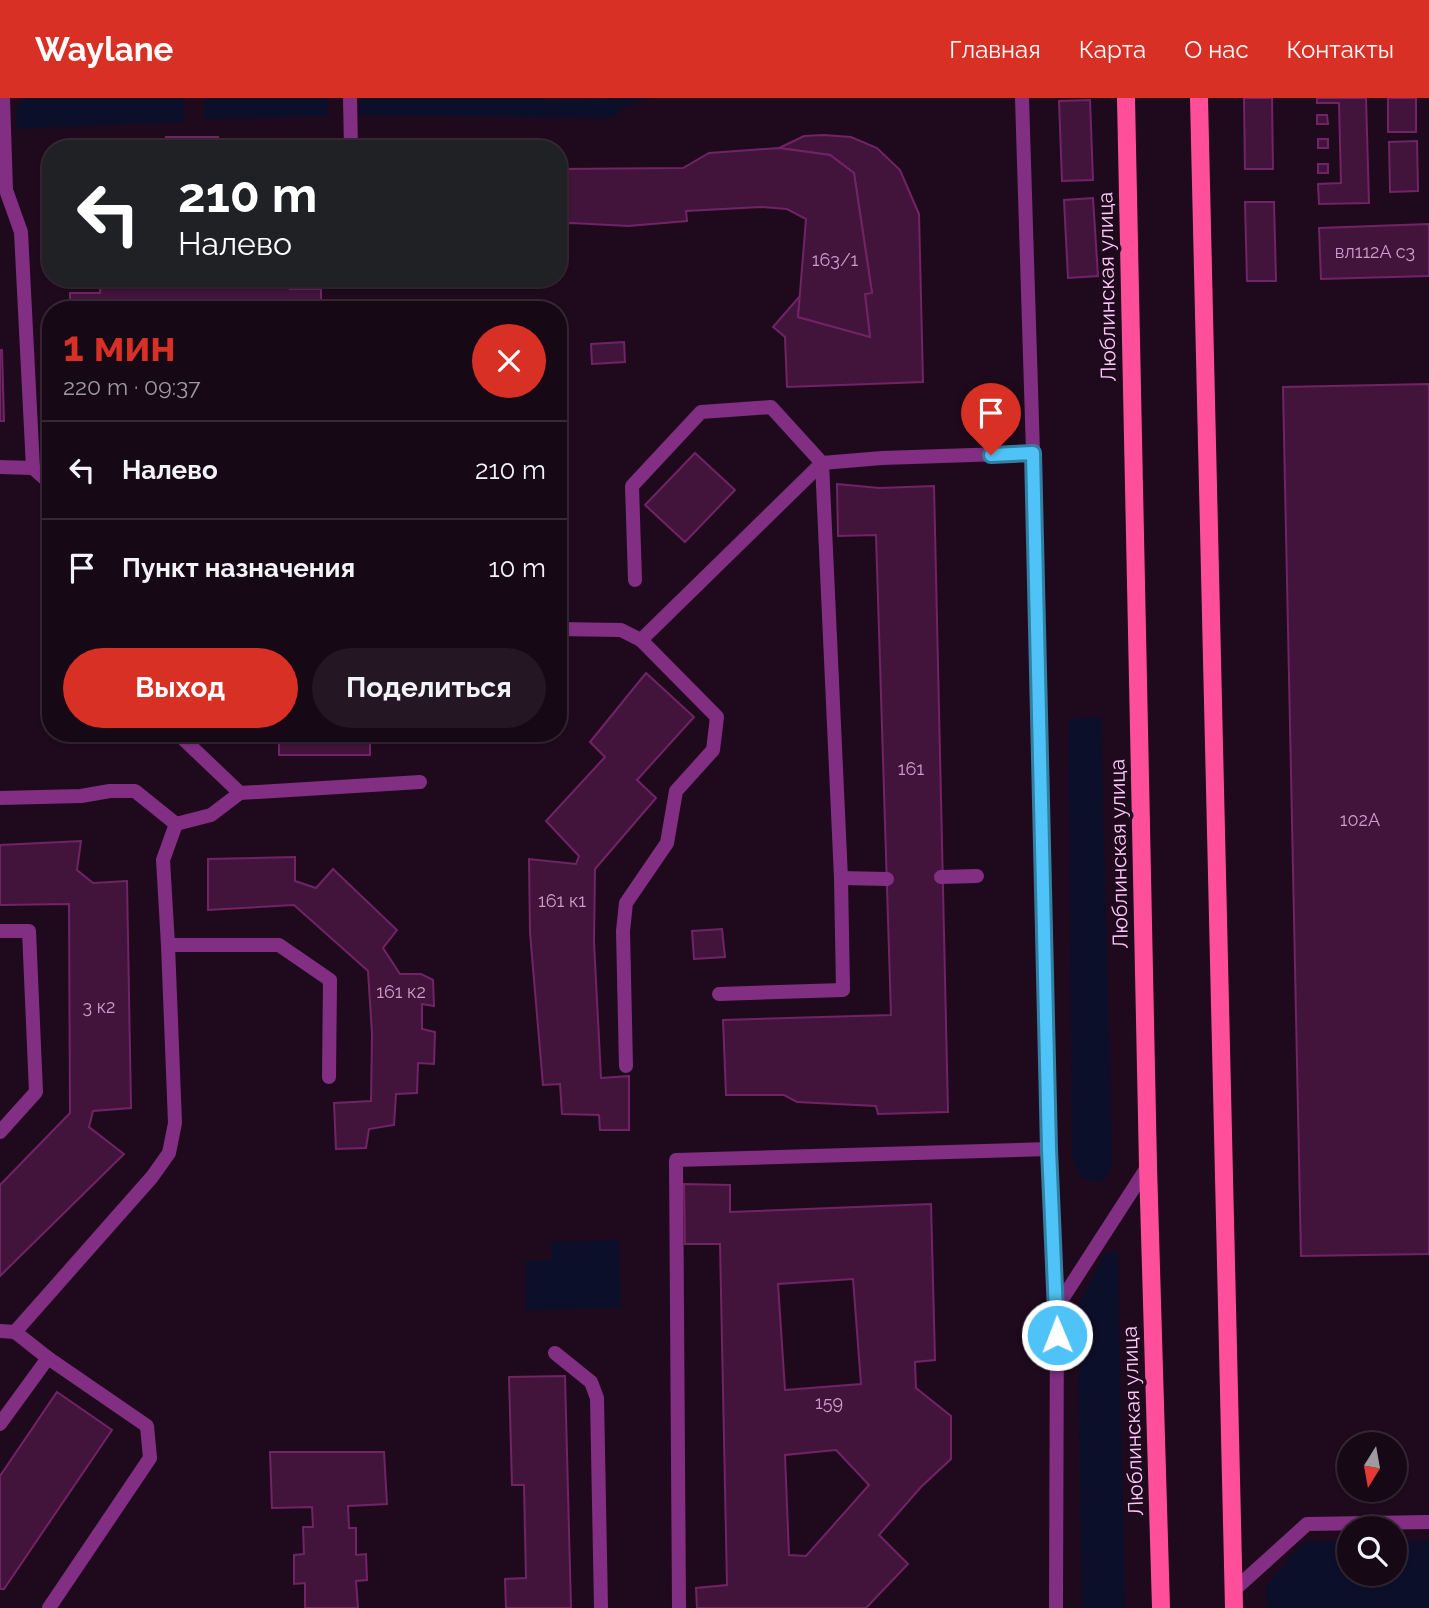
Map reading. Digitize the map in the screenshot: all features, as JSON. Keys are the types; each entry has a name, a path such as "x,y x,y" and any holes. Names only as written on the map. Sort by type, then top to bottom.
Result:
{"main road":[{"name":"Люблинская улица","path":"1126,98 1148,1166 1161,1608"},
{"path":"1199,98 1234,1600"}],"street":[{"path":"3,98 3,190 21,232 33,468"},
{"path":"350,98 351,140"},
{"path":"1021,98 1033,453 1049,1149 1057,1307 1056,1608"},
{"path":"635,580 632,486 701,412 771,407 822,463 841,878 843,990 719,994"},
{"path":"640,640 822,463 882,458 1033,453"},
{"path":"0,467 33,468 42,476"},
{"path":"567,629 621,629 640,640 718,717 713,750 676,791 667,843 626,903 623,931 626,1066"},
{"path":"186,742 240,793"},
{"path":"176,824 211,815 240,793 420,782"},
{"path":"0,798 81,796 110,791 135,791 176,824"},
{"path":"49,1608 150,1458 147,1426 7,1332 152,1177 169,1153 176,1123 163,860 176,824"},
{"path":"941,877 977,876"},
{"path":"841,878 887,879"},
{"path":"0,931 29,932 36,1092 0,1132"},
{"path":"168,945 279,945 330,980 329,1077"},
{"path":"678,1608 676,1160 1049,1149"},
{"path":"1057,1307 1148,1166"},
{"path":"555,1353 591,1382 597,1398 601,1608"},
{"path":"0,1424 47,1357"},
{"path":"1234,1600 1307,1524 1429,1522"}],"shaded area":[{"path":"23,98 183,98 185,122 16,129 17,107"},
{"path":"204,98 328,98 328,116 204,119"},
{"path":"361,98 543,98 545,101 653,98 627,106 610,118 358,115"},
{"path":"1101,717 1112,1162 1107,1179 1098,1182 1081,1178 1072,1158 1068,719"},
{"path":"619,1240 621,1308 526,1310 525,1261 551,1260 551,1242"},
{"path":"1118,1250 1125,1608 1082,1608 1077,1308 1105,1253"},
{"path":"1337,1541 1337,1586 1407,1586 1407,1541 1429,1541 1429,1608 1267,1608 1266,1586 1303,1542"}],"building":[{"path":"1244,98 1272,98 1273,169 1245,169"},
{"path":"1317,98 1366,98 1369,203 1319,204 1318,184 1341,183 1339,103 1317,103"},
{"path":"1388,98 1416,98 1416,132 1388,132"},
{"path":"1090,100 1093,180 1062,181 1059,101"},
{"path":"1317,115 1327,115 1328,124 1317,124"},
{"path":"804,136 851,137 877,148 900,170 919,214 923,382 787,387 785,337 773,327 800,296 798,317 870,337 865,294 872,293 854,173 830,155 779,148"},
{"path":"166,137 218,137 218,140 166,140"},
{"path":"1318,139 1328,139 1328,148 1318,148"},
{"path":"1417,141 1418,191 1390,192 1389,142"},
{"path":"779,148 830,155 854,173 872,293 865,294 870,337 798,317 806,219 787,209 761,207 686,211 687,221 628,226 567,223 567,169 683,168 709,153"},
{"path":"1318,164 1328,164 1328,173 1318,173"},
{"path":"1093,198 1098,276 1068,278 1064,200"},
{"path":"1245,202 1274,202 1276,281 1247,281"},
{"path":"1429,224 1429,276 1321,279 1319,228"},
{"path":"100,287 290,287 321,289 321,301 70,301 70,293 100,293"},
{"path":"624,342 625,362 592,364 591,344"},
{"path":"2,350 4,421 0,421"},
{"path":"1429,384 1429,1254 1301,1256 1283,387"},
{"path":"695,453 735,490 685,542 645,505"},
{"path":"837,484 879,488 934,486 948,1112 878,1114 876,1106 797,1102 784,1095 726,1095 723,1020 891,1015 876,535 838,536"},
{"path":"646,673 694,717 637,780 656,798 595,869 594,942 601,1078 629,1076 629,1130 600,1130 599,1115 562,1114 560,1084 543,1085 530,933 529,859 576,864 579,856 546,821 605,757 590,742"},
{"path":"279,742 370,742 370,755 279,755"},
{"path":"81,841 77,870 93,883 127,881 131,1108 93,1111 89,1127 124,1154 0,1276 0,1185 70,1113 69,904 0,905 0,845"},
{"path":"295,857 295,881 316,888 333,869 397,930 383,948 400,974 421,974 433,980 434,1006 422,1004 422,1029 435,1032 434,1064 418,1063 417,1093 396,1094 394,1125 369,1129 366,1148 336,1149 334,1103 371,1101 372,1034 368,971 294,905 208,910 208,859"},
{"path":"722,929 725,957 694,959 692,931"},
{"path":"684,1184 730,1185 730,1212 931,1204 935,1360 915,1362 916,1388 951,1416 951,1459 921,1487 879,1535 908,1564 866,1608 697,1608 696,1588 727,1585 720,1244 685,1244","holes":["853,1279 861,1384 785,1390 778,1284","836,1450 869,1485 806,1556 789,1555 785,1455"]},
{"path":"565,1376 571,1608 506,1608 505,1579 526,1578 524,1485 512,1485 509,1377"},
{"path":"57,1392 112,1430 4,1589 0,1589 0,1476"},
{"path":"270,1452 384,1452 387,1504 348,1506 349,1528 356,1528 356,1555 366,1554 367,1580 356,1581 358,1608 305,1608 305,1583 294,1584 294,1555 304,1554 303,1527 313,1527 312,1507 272,1508"}],"route":[{"path":"991,455 1033,453 1049,1149 1057,1335"}]}
